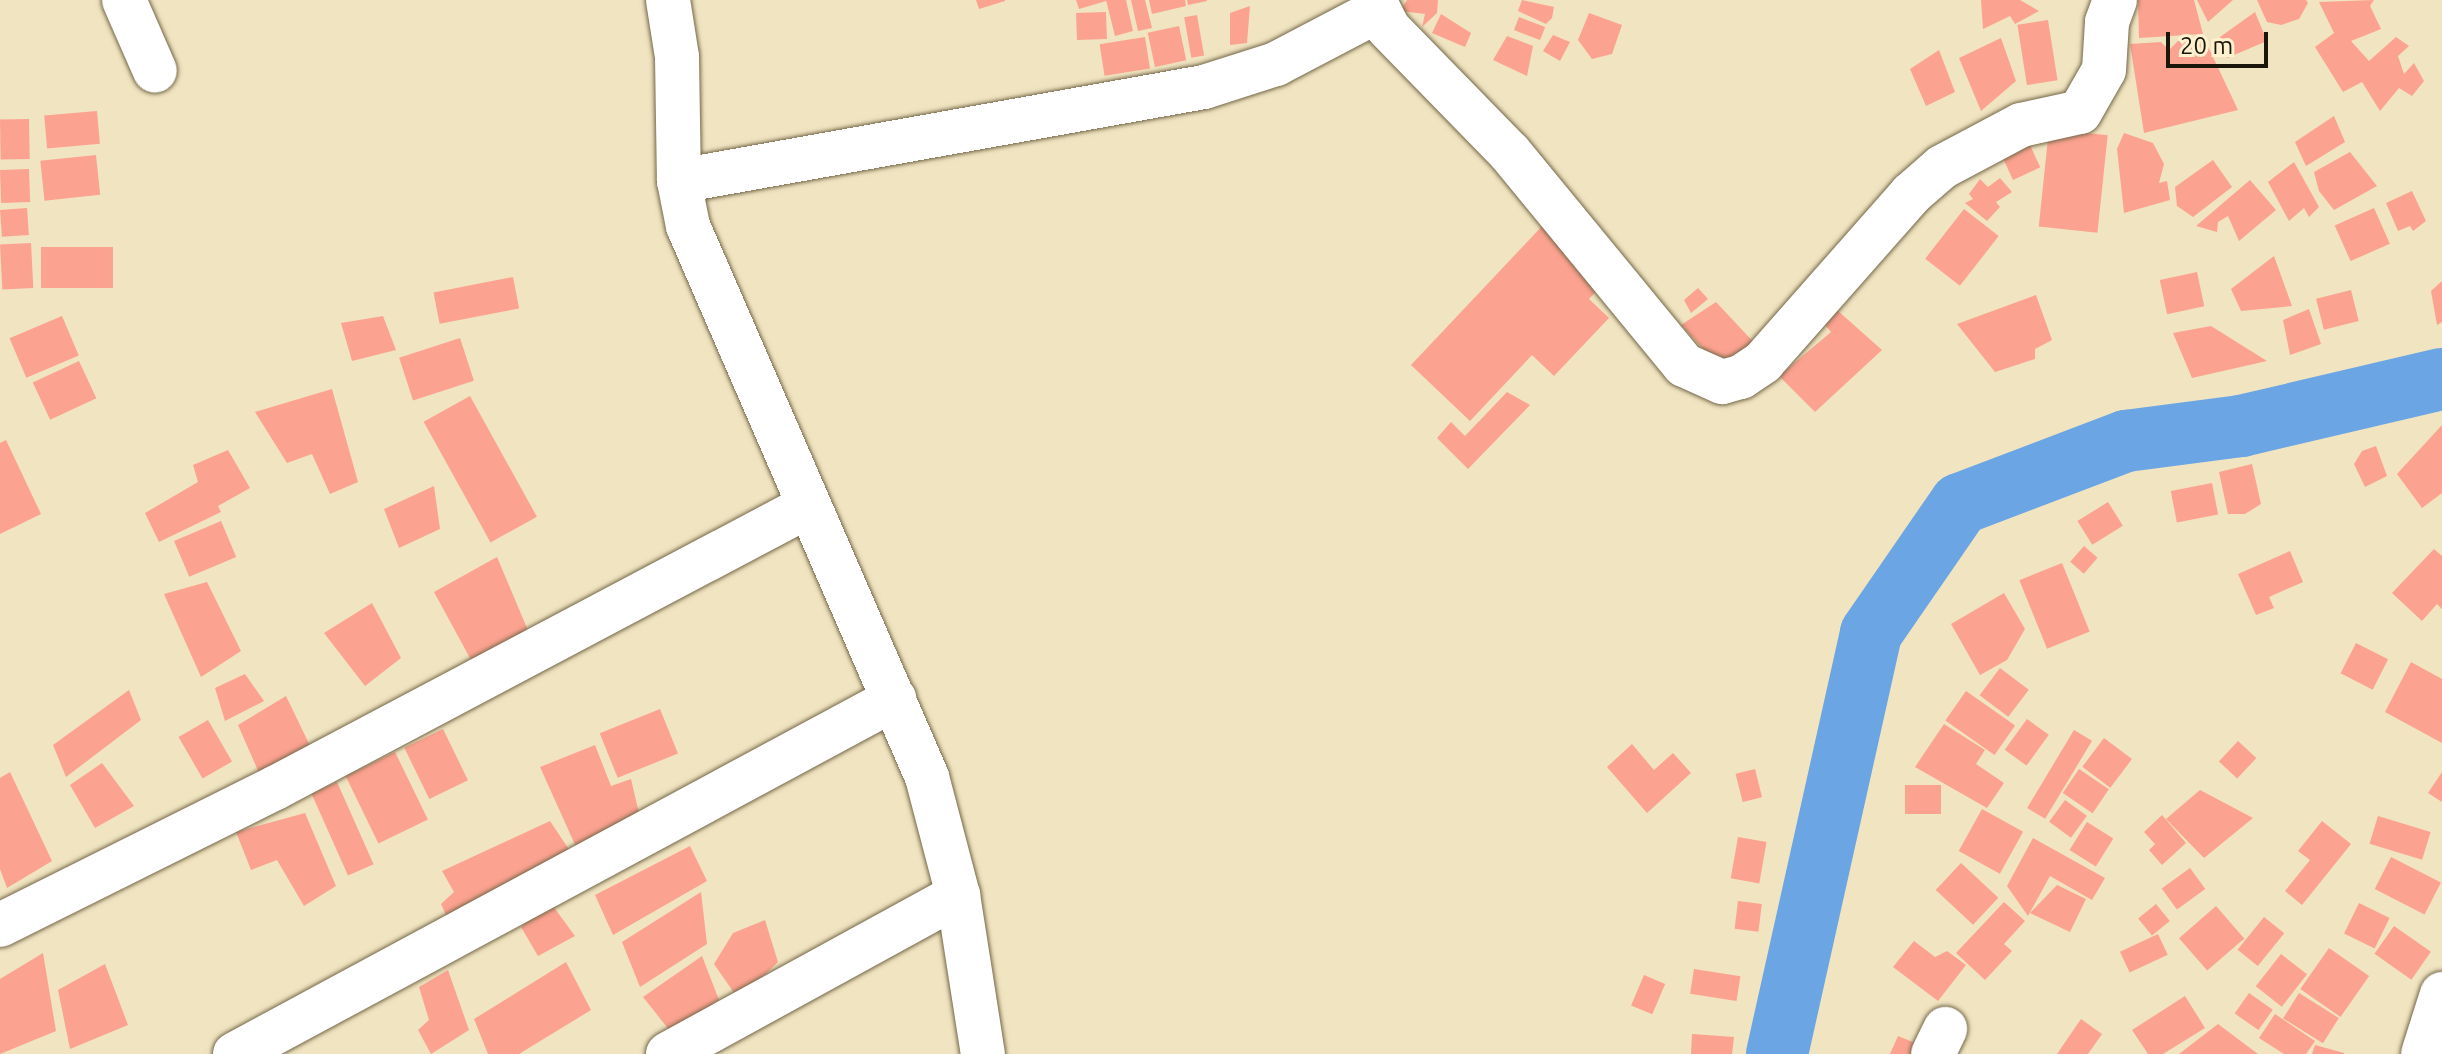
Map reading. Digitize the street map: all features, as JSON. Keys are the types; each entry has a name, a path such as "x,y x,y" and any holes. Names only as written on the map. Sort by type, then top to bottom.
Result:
{"street":[{"path":"124,0 155,71"},
{"path":"668,0 677,57 679,181 688,226 927,777 958,895 983,1054"},
{"path":"679,181 1204,87 1276,64 1374,6 1510,153 1684,365 1722,382 1741,377 1763,362 1911,194 1942,167 2021,125 2080,112 2104,70 2107,22 2115,0"},
{"path":"0,925 261,795 808,506"},
{"path":"235,1054 894,699"},
{"path":"668,1054 958,895"},
{"path":"2423,1054 2442,994"}],"building":[{"path":"976,0 1005,0 1005,1 979,9"},
{"path":"1076,0 1106,0 1106,1 1079,9"},
{"path":"1106,0 1126,0 1133,31 1115,36"},
{"path":"1131,0 1145,0 1152,28 1138,31"},
{"path":"1149,0 1185,0 1186,6 1152,14"},
{"path":"1187,0 1207,0 1207,1 1188,5"},
{"path":"1407,0 1438,0 1437,13 1422,27 1425,14 1400,11"},
{"path":"1522,0 1554,7 1552,18 1546,24 1518,11"},
{"path":"1981,0 2020,0 2039,11 2015,24 2010,16 1983,29"},
{"path":"2138,0 2194,0 2203,34 2139,38"},
{"path":"2197,0 2233,0 2208,22"},
{"path":"2257,0 2306,0 2308,3 2299,19 2281,25 2267,22"},
{"path":"2374,0 2370,6 2381,29 2351,41 2369,61 2396,37 2409,46 2398,56 2404,74 2414,63 2424,81 2412,96 2399,88 2380,111 2362,82 2343,92 2315,47 2334,33 2319,2"},
{"path":"1250,6 1247,43 1230,45 1230,13"},
{"path":"1106,12 1107,39 1077,40 1076,13"},
{"path":"2255,12 2267,41 2227,58 2220,37"},
{"path":"1589,13 1622,25 1612,54 1592,59 1578,40"},
{"path":"1441,14 1471,33 1465,47 1432,33"},
{"path":"1197,15 1204,55 1191,58 1184,17"},
{"path":"1519,17 1545,27 1540,40 1514,30"},
{"path":"2048,20 2058,80 2027,85 2017,25"},
{"path":"1179,26 1186,60 1155,67 1148,33"},
{"path":"1553,35 1570,42 1560,61 1543,51"},
{"path":"1507,36 1533,46 1527,76 1493,60"},
{"path":"1145,37 1150,69 1105,76 1100,44"},
{"path":"2001,38 2016,81 1981,111 1959,58"},
{"path":"2205,40 2238,110 2144,133 2130,44 2161,42 2169,50 2178,41"},
{"path":"1939,50 1955,92 1926,106 1910,69"},
{"path":"97,111 100,144 47,148 44,116"},
{"path":"2334,116 2345,142 2306,166 2295,142"},
{"path":"29,119 30,159 1,160 0,120"},
{"path":"2049,129 2108,135 2097,233 2039,226"},
{"path":"2124,133 2153,143 2164,164 2159,183 2167,181 2170,200 2124,213 2117,149"},
{"path":"2028,141 2040,167 2013,180 2001,154"},
{"path":"2350,152 2377,186 2334,210 2319,191 2314,172"},
{"path":"96,155 100,195 44,201 40,161"},
{"path":"2213,160 2232,187 2193,217 2177,206 2175,187"},
{"path":"2294,162 2319,207 2309,217 2304,208 2289,221 2268,182"},
{"path":"29,169 30,202 1,203 0,170"},
{"path":"2000,178 2012,192 1996,202 2000,207 1987,221 1965,203 1973,199 1969,194 1980,179 1988,187"},
{"path":"2250,180 2276,210 2239,241 2228,216 2218,222 2217,232 2196,226"},
{"path":"2412,191 2426,221 2413,231 2410,226 2398,231 2386,203"},
{"path":"27,208 29,235 2,237 0,210"},
{"path":"2374,208 2390,244 2351,261 2335,225"},
{"path":"1964,209 1999,236 1960,286 1925,259"},
{"path":"1545,223 1606,281 1589,299 1609,318 1554,376 1532,355 1470,421 1411,365"},
{"path":"31,243 33,288 2,290 0,245"},
{"path":"41,247 113,247 113,288 41,288"},
{"path":"2274,256 2292,306 2241,311 2231,289"},
{"path":"2197,272 2204,306 2167,314 2160,280"},
{"path":"513,277 519,308 440,324 433,292"},
{"path":"2442,281 2442,322 2437,325 2431,291"},
{"path":"1698,288 1708,299 1691,313 1684,300"},
{"path":"2351,290 2359,321 2324,330 2316,299"},
{"path":"2036,295 2052,340 2035,349 2035,359 1995,372 1957,324"},
{"path":"1716,302 1761,350 1727,375 1681,325"},
{"path":"2309,309 2321,344 2290,355 2283,320"},
{"path":"1837,310 1882,350 1815,412 1779,376 1831,332 1825,325"},
{"path":"62,316 79,356 26,378 10,338"},
{"path":"383,316 396,350 352,361 341,323"},
{"path":"2211,326 2267,361 2192,378 2173,333"},
{"path":"460,338 474,381 413,401 399,358"},
{"path":"79,361 96,398 50,420 33,383"},
{"path":"332,389 358,482 330,494 312,454 287,463 255,412"},
{"path":"1507,392 1530,405 1468,469 1437,438 1451,422 1465,436"},
{"path":"470,396 537,517 491,542 424,422"},
{"path":"2442,425 2442,493 2422,508 2397,474"},
{"path":"6,440 41,514 0,534 0,443"},
{"path":"2376,446 2387,476 2365,487 2354,464 2362,451"},
{"path":"228,450 250,488 218,506 221,512 159,542 145,513 198,482 193,465"},
{"path":"2252,464 2261,504 2245,514 2228,514 2219,472"},
{"path":"2212,483 2218,514 2177,522 2171,491"},
{"path":"434,486 440,529 399,548 384,509"},
{"path":"2108,502 2123,526 2092,545 2077,521"},
{"path":"221,521 236,557 189,577 174,541"},
{"path":"2084,546 2098,558 2084,574 2070,562"},
{"path":"2434,549 2442,556 2442,609 2437,604 2422,621 2392,593"},
{"path":"2290,551 2303,582 2269,597 2274,608 2256,615 2238,574"},
{"path":"497,557 532,640 477,671 434,592"},
{"path":"2062,563 2090,632 2047,649 2019,580"},
{"path":"207,582 241,651 201,677 164,594"},
{"path":"2004,593 2025,629 2007,660 1980,675 1951,624"},
{"path":"372,603 401,658 365,686 324,633"},
{"path":"2356,643 2388,659 2373,690 2341,673"},
{"path":"2411,662 2442,679 2442,743 2385,712"},
{"path":"2000,668 2029,690 2008,717 1980,695"},
{"path":"245,674 264,701 225,721 215,688"},
{"path":"129,690 141,720 66,777 53,745"},
{"path":"1966,691 2015,725 1995,755 1945,720"},
{"path":"286,696 313,752 263,782 238,725"},
{"path":"660,709 678,754 618,778 600,733"},
{"path":"2027,719 2049,735 2027,766 2005,750"},
{"path":"208,720 232,762 203,779 179,737"},
{"path":"1944,724 1985,750 1976,764 2004,783 1987,808 1915,767"},
{"path":"443,729 468,780 429,799 404,748"},
{"path":"2074,730 2092,741 2045,819 2027,808"},
{"path":"2104,738 2132,759 2110,788 2082,767"},
{"path":"2238,741 2256,758 2237,779 2219,761"},
{"path":"1632,744 1654,770 1673,753 1691,773 1647,813 1607,767"},
{"path":"595,745 611,786 631,779 642,826 581,858 540,767"},
{"path":"395,752 428,819 378,844 346,776"},
{"path":"102,763 134,806 95,828 70,785"},
{"path":"1755,769 1762,797 1743,802 1736,774"},
{"path":"2079,769 2109,789 2093,813 2063,793"},
{"path":"10,772 52,861 7,888 0,869 0,778"},
{"path":"2442,772 2442,802 2428,793"},
{"path":"337,782 374,864 348,876 311,793"},
{"path":"1905,785 1941,785 1941,814 1905,814"},
{"path":"2200,790 2253,818 2204,858 2166,819"},
{"path":"2065,800 2087,816 2071,838 2049,822"},
{"path":"1982,809 2023,832 2000,874 1959,851"},
{"path":"305,813 336,886 304,906 277,860 251,870 236,832"},
{"path":"2162,815 2186,843 2162,865 2149,850 2155,844 2144,832"},
{"path":"2378,816 2431,832 2422,860 2370,844"},
{"path":"550,821 570,851 452,928 441,904 454,892 442,871"},
{"path":"2322,821 2351,844 2302,905 2285,891 2310,860 2298,851"},
{"path":"2087,822 2113,838 2096,866 2070,850"},
{"path":"1738,837 1767,842 1759,883 1731,878"},
{"path":"2033,838 2105,878 2092,900 2050,876 2028,916 2007,886"},
{"path":"690,846 707,881 613,935 595,895"},
{"path":"2391,857 2441,882 2425,914 2375,889"},
{"path":"1961,863 1998,898 1973,925 1936,890"},
{"path":"2190,868 2205,889 2177,910 2162,889"},
{"path":"2057,885 2086,899 2070,932 2030,913"},
{"path":"701,892 707,944 640,987 622,942"},
{"path":"1738,901 1762,904 1758,932 1735,929"},
{"path":"550,902 575,936 538,956 521,927"},
{"path":"2004,902 2025,921 2004,944 2012,951 1985,980 1956,953"},
{"path":"2359,903 2390,918 2375,948 2344,934"},
{"path":"2156,904 2170,921 2152,936 2138,918"},
{"path":"2216,906 2244,938 2207,971 2179,938"},
{"path":"2264,917 2284,933 2258,966 2238,950"},
{"path":"765,920 778,962 739,1000 714,964 733,933"},
{"path":"2394,926 2431,952 2411,980 2374,954"},
{"path":"2158,934 2168,955 2130,973 2120,952"},
{"path":"1914,941 1935,957 1947,951 1966,965 1938,1001 1893,967"},
{"path":"2329,948 2369,976 2340,1017 2300,989"},
{"path":"43,953 56,1031 0,1054 0,979"},
{"path":"2281,954 2307,974 2282,1007 2256,986"},
{"path":"702,956 719,1000 670,1031 643,997"},
{"path":"566,962 591,1010 519,1054 488,1054 474,1019"},
{"path":"105,964 128,1025 70,1049 58,990"},
{"path":"1694,969 1740,976 1737,1001 1690,994"},
{"path":"448,970 469,1030 431,1054 418,1030 429,1020 419,987"},
{"path":"1644,975 1665,984 1652,1014 1631,1005"},
{"path":"2249,993 2273,1010 2258,1030 2235,1013"},
{"path":"2299,993 2339,1018 2323,1043 2283,1018"},
{"path":"2185,996 2205,1028 2163,1054 2148,1054 2132,1030"},
{"path":"2275,1014 2315,1041 2306,1054 2284,1054 2259,1038"},
{"path":"2081,1019 2102,1034 2088,1054 2057,1054"},
{"path":"2218,1024 2258,1054 2179,1054"},
{"path":"1692,1034 1734,1037 1732,1054 1691,1054"},
{"path":"1898,1036 1930,1049 1928,1054 1890,1054"},
{"path":"2315,1045 2344,1053 2344,1054 2312,1054"}],"waterway":[{"path":"1777,1054 1871,633 1960,504 2126,441 2241,426 2442,379"}]}
